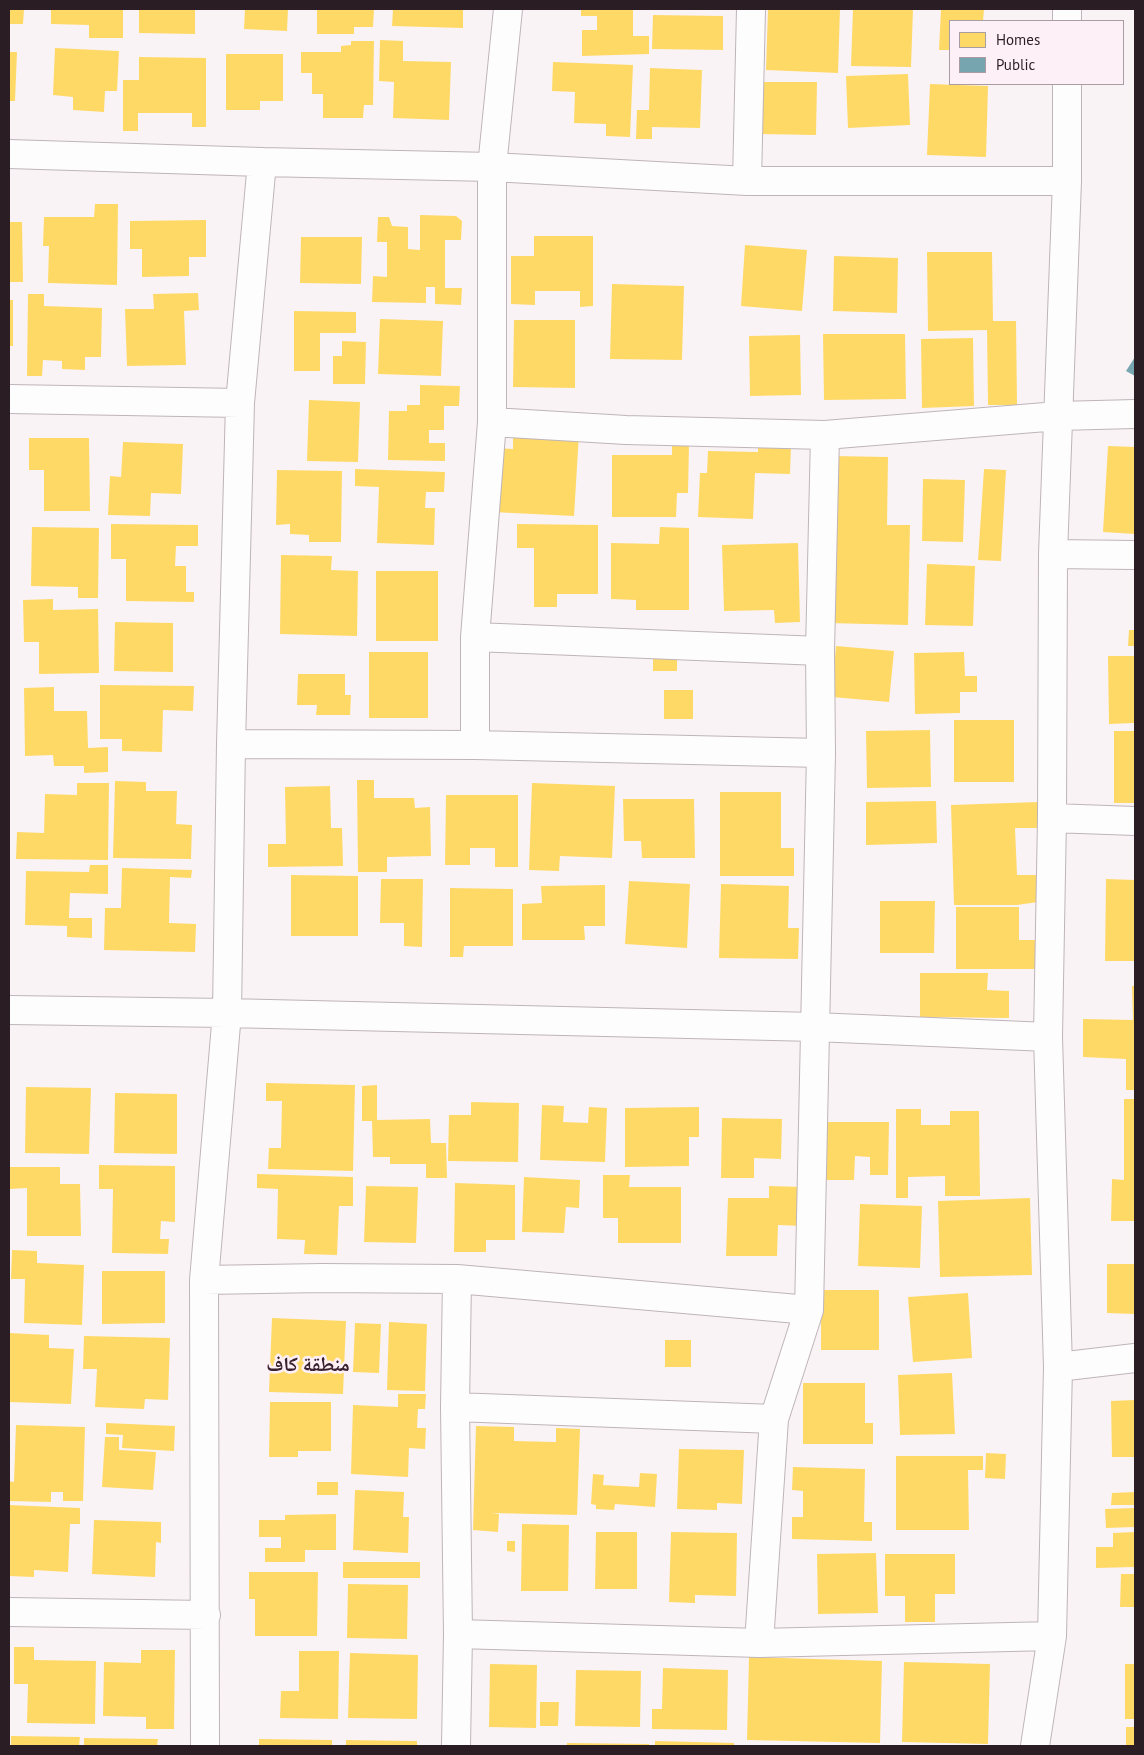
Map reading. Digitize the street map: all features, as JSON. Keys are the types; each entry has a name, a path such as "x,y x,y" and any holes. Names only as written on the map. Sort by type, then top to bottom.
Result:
{"street":[{"path":"475,745 475,637 492,422 492,168 508,9"},
{"path":"747,181 751,9"},
{"path":"1035,1746 1052,1636 1058,1367 1048,1037 1052,818 1053,554 1067,181 1067,85"},
{"path":"9,154 492,168 747,181 1067,181"},
{"path":"205,1746 204,1280 227,1013 231,744 240,402 262,162"},
{"path":"9,399 240,402"},
{"path":"492,422 626,430 824,434 1058,416 1135,414"},
{"path":"759,1643 774,1419 809,1310 821,753 820,651 824,434"},
{"path":"1053,554 1135,555"},
{"path":"475,637 820,651"},
{"path":"231,744 475,745 821,753"},
{"path":"1052,818 1135,821"},
{"path":"9,1010 227,1013 815,1027 1048,1037"},
{"path":"204,1280 322,1278 457,1279 809,1310"},
{"path":"456,1746 458,1634 455,1407 457,1279"},
{"path":"1058,1367 1135,1358"},
{"path":"455,1407 774,1419"},
{"path":"9,1612 206,1615"},
{"path":"458,1634 759,1643 1052,1636"}],"building: Homes":[{"path":"9,9 24,9 23,24 9,24"},
{"path":"51,9 123,9 123,38 89,38 89,25 51,24"},
{"path":"139,9 195,9 195,34 139,33"},
{"path":"245,9 288,9 287,31 244,29"},
{"path":"317,9 374,9 373,27 354,27 354,34 317,34"},
{"path":"393,9 463,9 463,28 392,26"},
{"path":"581,9 633,9 633,36 649,36 649,54 582,56 582,30 597,30 597,16 581,16"},
{"path":"768,9 840,9 838,73 766,70"},
{"path":"853,9 913,9 911,67 851,66"},
{"path":"941,9 984,9 983,20 949,20 949,50 939,50"},
{"path":"653,15 723,16 723,50 652,49"},
{"path":"380,40 403,41 403,61 451,62 449,120 393,118 394,82 379,81"},
{"path":"351,41 374,41 373,105 364,105 363,118 323,118 323,94 312,94 312,73 301,73 301,52 341,52 341,46 351,45"},
{"path":"55,48 119,51 117,91 105,91 104,112 73,110 73,97 53,95"},
{"path":"9,52 17,52 15,101 9,101"},
{"path":"226,54 283,54 283,101 260,101 260,110 226,110"},
{"path":"139,57 206,58 206,127 192,127 192,113 138,113 138,131 123,131 123,80 139,80"},
{"path":"553,62 633,65 630,137 606,136 606,124 574,123 575,92 552,91"},
{"path":"650,68 702,70 700,128 652,127 652,139 636,139 637,110 649,110"},
{"path":"908,74 910,125 848,128 846,76"},
{"path":"759,82 817,82 816,135 758,134"},
{"path":"930,84 988,86 986,157 927,155"},
{"path":"95,204 118,204 117,285 48,283 49,246 43,246 44,217 94,217"},
{"path":"420,215 456,216 462,221 461,240 445,240 445,288 462,288 461,305 435,304 435,287 426,287 426,303 372,302 373,276 387,277 387,242 377,242 378,217 389,217 392,226 408,227 408,249 420,250"},
{"path":"206,220 206,257 189,257 189,276 142,277 142,249 130,249 130,221"},
{"path":"9,222 22,222 23,282 9,282"},
{"path":"534,236 593,236 593,306 580,307 580,291 535,291 535,305 511,304 511,256 534,256"},
{"path":"301,237 362,237 361,284 300,283"},
{"path":"745,245 807,250 802,311 741,306"},
{"path":"927,252 992,252 993,321 1016,321 1017,405 988,405 987,330 928,331"},
{"path":"834,256 898,258 897,313 833,311"},
{"path":"612,284 684,286 682,360 610,359"},
{"path":"198,293 199,310 184,311 186,365 127,366 125,309 154,309 153,294"},
{"path":"28,294 44,294 44,306 102,308 101,357 85,357 85,370 62,369 62,361 43,360 42,376 27,376"},
{"path":"9,300 13,300 13,346 9,346"},
{"path":"294,311 356,312 356,333 320,333 320,371 294,371"},
{"path":"380,319 443,321 441,376 378,374"},
{"path":"514,320 575,320 575,388 513,387"},
{"path":"823,334 905,334 906,399 824,400"},
{"path":"800,335 801,395 750,396 749,336"},
{"path":"973,338 974,406 922,408 921,339"},
{"path":"342,341 366,342 365,384 333,384 333,356 342,356"},
{"path":"420,385 460,386 459,406 444,406 444,430 429,430 429,443 445,443 445,461 388,460 389,411 407,411 407,405 420,405"},
{"path":"309,400 360,402 358,462 307,461"},
{"path":"539,431 579,434 574,516 492,512 496,448 513,449 513,437 538,439"},
{"path":"29,438 89,438 90,511 44,511 44,470 29,470"},
{"path":"123,442 183,444 181,494 151,493 150,516 108,515 110,476 121,477"},
{"path":"758,444 791,445 790,474 755,473 753,519 698,517 700,473 707,473 708,451 758,452"},
{"path":"672,445 689,445 688,493 677,493 676,517 612,517 612,455 672,455"},
{"path":"1108,446 1135,447 1135,534 1103,532"},
{"path":"832,456 888,457 887,525 910,525 908,625 828,623"},
{"path":"355,469 445,472 444,492 426,492 425,508 435,508 434,545 377,543 379,487 355,486"},
{"path":"984,469 1006,470 1001,561 978,560"},
{"path":"277,470 342,471 341,542 309,542 309,535 290,534 290,524 276,525"},
{"path":"923,479 965,480 963,542 922,541"},
{"path":"111,524 198,525 198,546 176,546 175,566 186,566 186,592 194,592 194,602 126,601 126,559 111,559"},
{"path":"517,524 598,525 598,594 557,594 557,607 534,607 534,548 517,548"},
{"path":"32,527 99,528 98,598 78,598 78,587 31,586"},
{"path":"660,527 689,528 689,610 636,610 636,600 611,599 611,543 659,544"},
{"path":"798,543 800,622 775,623 774,610 724,611 722,545"},
{"path":"281,555 332,556 331,570 358,571 357,636 280,634"},
{"path":"927,564 975,566 973,626 925,625"},
{"path":"376,571 438,571 438,641 376,641"},
{"path":"53,599 53,610 98,609 99,673 39,674 39,642 24,642 23,600"},
{"path":"115,622 173,623 173,672 114,671"},
{"path":"1129,630 1135,630 1135,646 1128,646"},
{"path":"836,646 894,651 889,702 832,697"},
{"path":"369,652 428,652 428,718 369,718"},
{"path":"964,652 965,676 977,676 977,692 960,692 960,713 915,714 914,653"},
{"path":"653,653 677,653 677,671 653,671"},
{"path":"1108,656 1135,656 1134,723 1109,724"},
{"path":"298,674 345,674 345,695 351,695 350,715 316,715 317,705 297,705"},
{"path":"100,685 194,686 193,711 163,710 162,752 122,751 122,739 100,739"},
{"path":"54,687 54,711 87,711 88,748 108,747 108,772 84,773 84,766 54,766 53,755 25,756 24,688"},
{"path":"664,690 693,690 693,719 664,719"},
{"path":"954,720 1014,720 1014,782 954,782"},
{"path":"930,730 931,787 867,788 866,731"},
{"path":"1114,731 1135,731 1135,803 1114,803"},
{"path":"357,780 374,780 374,798 414,798 415,808 430,807 431,856 387,857 387,872 358,872"},
{"path":"115,781 146,782 146,791 177,791 176,824 192,825 191,859 113,858"},
{"path":"77,783 109,783 108,860 16,859 17,832 44,833 45,794 77,795"},
{"path":"532,783 615,786 612,858 560,856 559,871 529,870"},
{"path":"330,786 331,828 342,828 343,866 268,867 268,844 286,844 285,787"},
{"path":"720,792 781,792 781,848 794,848 794,876 720,876"},
{"path":"446,795 518,795 518,867 495,867 495,848 470,848 470,865 445,865"},
{"path":"623,799 694,799 695,858 642,858 641,841 624,841"},
{"path":"936,801 937,843 866,845 866,802"},
{"path":"1038,802 1039,828 1015,828 1017,875 1038,875 1038,902 1017,905 954,905 951,805"},
{"path":"90,865 108,865 108,894 70,893 69,918 92,918 92,938 67,937 67,926 25,925 26,871 89,872"},
{"path":"122,868 192,870 191,878 170,877 169,923 196,924 195,952 104,950 105,908 121,908"},
{"path":"291,875 358,876 358,936 291,936"},
{"path":"381,879 423,879 422,947 404,946 404,923 380,923"},
{"path":"1106,879 1135,880 1135,961 1105,961"},
{"path":"629,881 690,884 687,948 625,944"},
{"path":"721,884 789,886 788,928 799,928 798,959 719,958"},
{"path":"605,885 605,926 584,926 585,940 522,940 522,904 542,903 541,886"},
{"path":"450,888 513,889 513,946 464,946 463,957 450,957"},
{"path":"880,901 935,901 934,953 880,953"},
{"path":"956,907 1019,907 1019,940 1036,940 1036,969 956,969"},
{"path":"920,973 988,973 987,990 1009,991 1009,1018 920,1017"},
{"path":"1132,986 1135,986 1135,1090 1126,1090 1126,1059 1083,1057 1083,1019 1133,1020"},
{"path":"266,1083 355,1085 353,1171 268,1169 269,1148 281,1148 282,1101 266,1101"},
{"path":"377,1085 377,1120 430,1119 431,1143 446,1143 447,1178 426,1178 426,1164 390,1164 390,1157 373,1157 372,1121 362,1121 362,1086"},
{"path":"26,1087 91,1088 89,1154 25,1153"},
{"path":"115,1093 177,1094 177,1154 114,1153"},
{"path":"1124,1099 1135,1099 1135,1221 1111,1221 1112,1179 1124,1180"},
{"path":"471,1102 519,1103 518,1162 448,1161 449,1115 471,1115"},
{"path":"542,1105 564,1106 563,1122 588,1123 589,1107 607,1108 605,1162 540,1160"},
{"path":"699,1107 699,1137 689,1137 689,1166 625,1167 625,1108"},
{"path":"896,1109 921,1109 921,1125 950,1125 950,1111 979,1111 980,1196 945,1196 945,1176 908,1177 908,1198 896,1198"},
{"path":"722,1118 782,1119 781,1159 754,1158 754,1178 721,1178"},
{"path":"820,1122 889,1122 888,1175 870,1175 870,1157 855,1156 854,1180 820,1180"},
{"path":"99,1165 175,1166 175,1222 161,1221 160,1239 169,1239 168,1254 112,1253 113,1189 99,1189"},
{"path":"10,1167 60,1167 60,1184 80,1184 81,1236 27,1236 27,1188 10,1189"},
{"path":"257,1174 353,1177 353,1206 339,1206 337,1255 304,1254 305,1240 277,1239 278,1189 257,1188"},
{"path":"603,1175 630,1175 629,1187 681,1187 681,1243 618,1243 618,1218 603,1218"},
{"path":"524,1177 580,1180 579,1208 566,1207 564,1233 522,1232"},
{"path":"455,1183 515,1185 515,1240 486,1240 486,1252 454,1252"},
{"path":"366,1186 418,1187 416,1243 364,1242"},
{"path":"769,1186 803,1187 802,1226 778,1225 777,1256 726,1256 728,1198 769,1198"},
{"path":"1030,1198 1032,1275 940,1277 938,1201"},
{"path":"860,1204 922,1206 920,1268 858,1266"},
{"path":"12,1250 37,1251 37,1263 84,1265 82,1325 24,1323 25,1279 11,1279"},
{"path":"1107,1264 1135,1264 1135,1314 1107,1313"},
{"path":"102,1271 165,1271 165,1323 102,1324"},
{"path":"821,1290 879,1290 879,1350 821,1350"},
{"path":"968,1293 972,1358 913,1362 908,1297"},
{"path":"272,1318 346,1321 343,1394 269,1392"},
{"path":"389,1322 427,1324 425,1391 387,1390"},
{"path":"355,1323 381,1324 379,1373 353,1372"},
{"path":"9,1333 49,1335 49,1348 74,1349 71,1404 9,1402"},
{"path":"84,1336 170,1338 168,1400 145,1399 144,1409 95,1407 97,1369 83,1369"},
{"path":"665,1340 691,1340 691,1367 665,1367"},
{"path":"952,1373 955,1434 900,1435 898,1375"},
{"path":"803,1383 865,1383 865,1423 873,1423 873,1444 803,1444"},
{"path":"398,1394 426,1394 425,1409 418,1409 417,1428 426,1428 425,1449 409,1448 408,1477 351,1474 353,1405 398,1407"},
{"path":"1135,1400 1135,1457 1112,1457 1111,1401"},
{"path":"270,1402 331,1402 331,1451 298,1451 298,1457 269,1457"},
{"path":"106,1423 175,1426 174,1451 122,1448 123,1435 106,1434"},
{"path":"16,1425 85,1427 83,1501 63,1501 63,1492 51,1492 51,1502 9,1501 9,1481 14,1482"},
{"path":"476,1426 514,1427 514,1441 556,1442 556,1428 580,1429 577,1515 491,1513 499,1514 498,1532 473,1530"},
{"path":"105,1437 119,1437 119,1450 156,1452 153,1490 102,1487"},
{"path":"679,1449 744,1450 742,1504 717,1503 717,1510 677,1509"},
{"path":"986,1453 1006,1454 1005,1479 985,1478"},
{"path":"896,1456 983,1456 983,1470 968,1470 969,1530 896,1530"},
{"path":"793,1467 865,1469 864,1522 872,1522 872,1541 792,1539 792,1517 803,1517 803,1491 792,1490"},
{"path":"640,1473 657,1474 655,1507 615,1504 614,1510 596,1509 596,1505 591,1504 593,1474 604,1475 603,1485 639,1487"},
{"path":"317,1482 338,1482 338,1495 317,1495"},
{"path":"355,1490 404,1492 403,1517 409,1517 408,1553 353,1550"},
{"path":"1135,1492 1135,1505 1111,1505 1112,1493"},
{"path":"9,1505 80,1508 80,1524 70,1524 68,1572 34,1570 34,1577 9,1576"},
{"path":"1135,1508 1135,1527 1106,1528 1105,1509"},
{"path":"336,1514 336,1550 305,1550 305,1562 265,1562 265,1548 281,1548 281,1537 259,1537 259,1520 285,1520 285,1515"},
{"path":"94,1520 161,1522 161,1543 156,1542 155,1577 92,1574"},
{"path":"522,1524 569,1525 568,1591 521,1591"},
{"path":"596,1532 637,1532 637,1589 595,1589"},
{"path":"671,1532 737,1533 736,1596 695,1595 695,1603 669,1602"},
{"path":"1135,1532 1135,1567 1096,1568 1096,1547 1113,1547 1113,1533"},
{"path":"507,1541 515,1541 515,1552 507,1551"},
{"path":"876,1553 878,1613 818,1614 817,1554"},
{"path":"885,1554 955,1554 955,1594 935,1594 935,1622 905,1622 905,1596 885,1596"},
{"path":"343,1562 420,1562 420,1578 343,1578"},
{"path":"249,1572 318,1572 317,1636 255,1636 255,1599 249,1599"},
{"path":"1121,1574 1135,1574 1135,1607 1120,1607"},
{"path":"348,1584 408,1585 407,1639 347,1638"},
{"path":"14,1647 34,1647 34,1660 96,1661 95,1724 27,1723 28,1684 14,1684"},
{"path":"141,1650 175,1650 174,1729 146,1729 146,1717 103,1716 104,1662 141,1663"},
{"path":"299,1651 339,1651 338,1719 280,1718 281,1691 299,1691"},
{"path":"350,1653 418,1655 417,1719 348,1718"},
{"path":"749,1657 882,1661 880,1743 747,1740"},
{"path":"904,1662 990,1664 988,1744 902,1742"},
{"path":"490,1664 537,1665 536,1728 489,1727"},
{"path":"1125,1664 1135,1664 1135,1719 1125,1719"},
{"path":"663,1668 728,1670 727,1730 652,1729 652,1709 662,1709"},
{"path":"576,1670 641,1671 640,1727 575,1726"},
{"path":"540,1702 559,1702 558,1726 540,1726"},
{"path":"1126,1727 1135,1727 1135,1746 1126,1746"},
{"path":"11,1736 80,1737 79,1746 11,1746"},
{"path":"84,1738 158,1739 157,1746 84,1746"},
{"path":"259,1739 332,1740 332,1746 259,1746"},
{"path":"346,1740 417,1741 417,1746 346,1746"},
{"path":"655,1741 734,1743 734,1746 655,1746"},
{"path":"567,1743 649,1744 649,1746 567,1746"}],"building: Public":[{"path":"1135,357 1135,376 1126,371"}],"district":[{"name":"منطقة كاف","path":"308,1365"}]}
